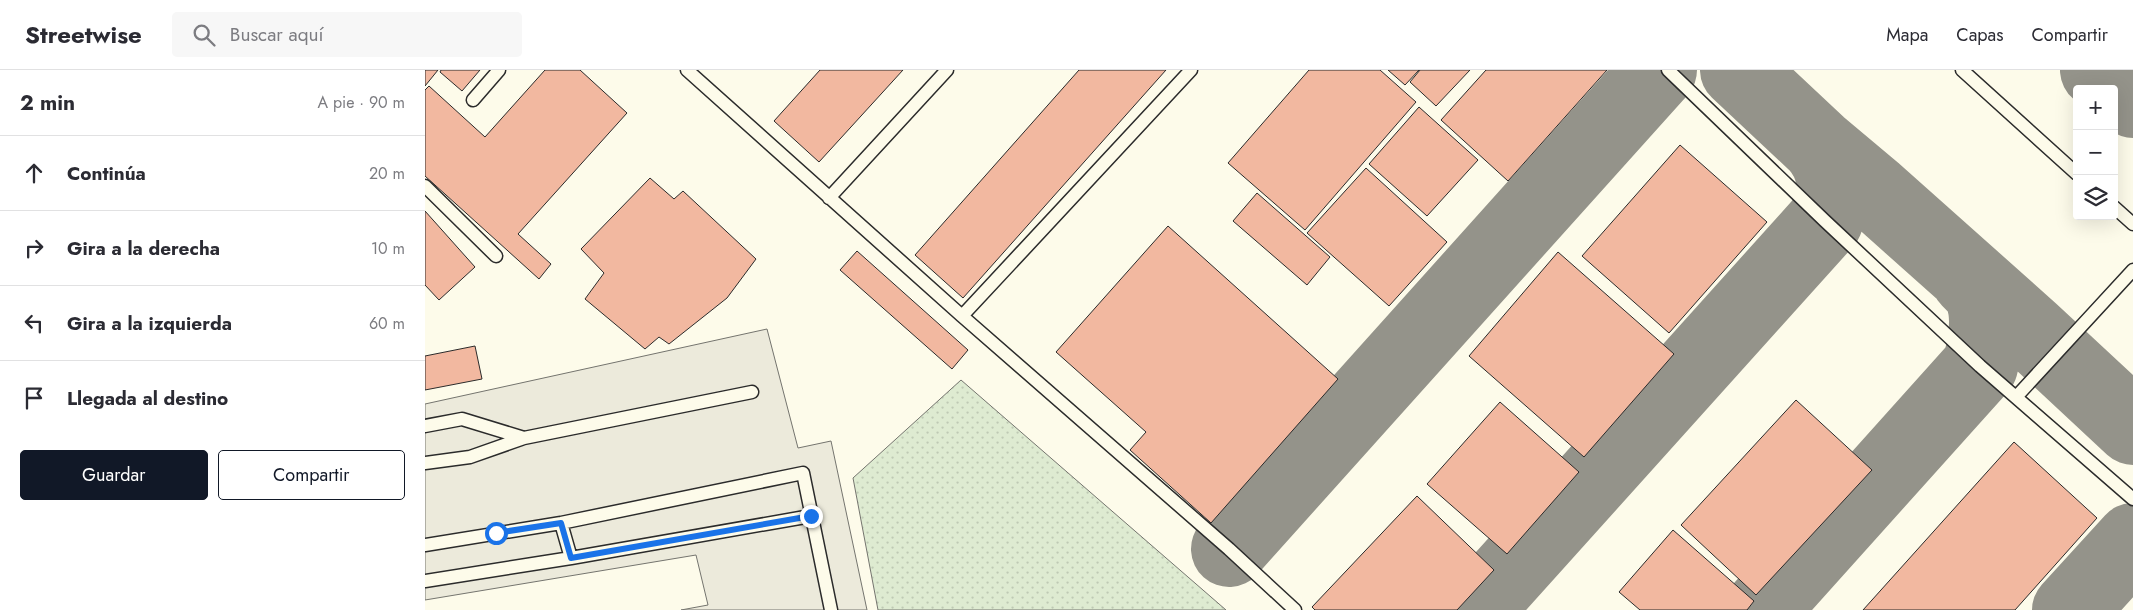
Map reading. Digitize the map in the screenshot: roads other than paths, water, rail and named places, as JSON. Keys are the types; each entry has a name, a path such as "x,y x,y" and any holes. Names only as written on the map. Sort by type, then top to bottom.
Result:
{"lane":[{"path":"473,100 499,70"},
{"path":"829,198 947,70"},
{"path":"962,316 1191,70"},
{"path":"1669,70 1846,241 1980,366 2017,396 2133,499"},
{"path":"1962,70 2073,170"},
{"path":"691,71 829,198 1229,549 1295,610"},
{"path":"425,186 496,256"},
{"path":"2118,211 2133,224"},
{"path":"2017,396 2133,270"},
{"path":"425,463 470,457 525,438 752,392"},
{"path":"425,426 463,419 525,438"},
{"path":"425,545 561,523 803,473 831,610"},
{"path":"425,581 571,558 811,516"},
{"path":"561,523 571,558"}]}
